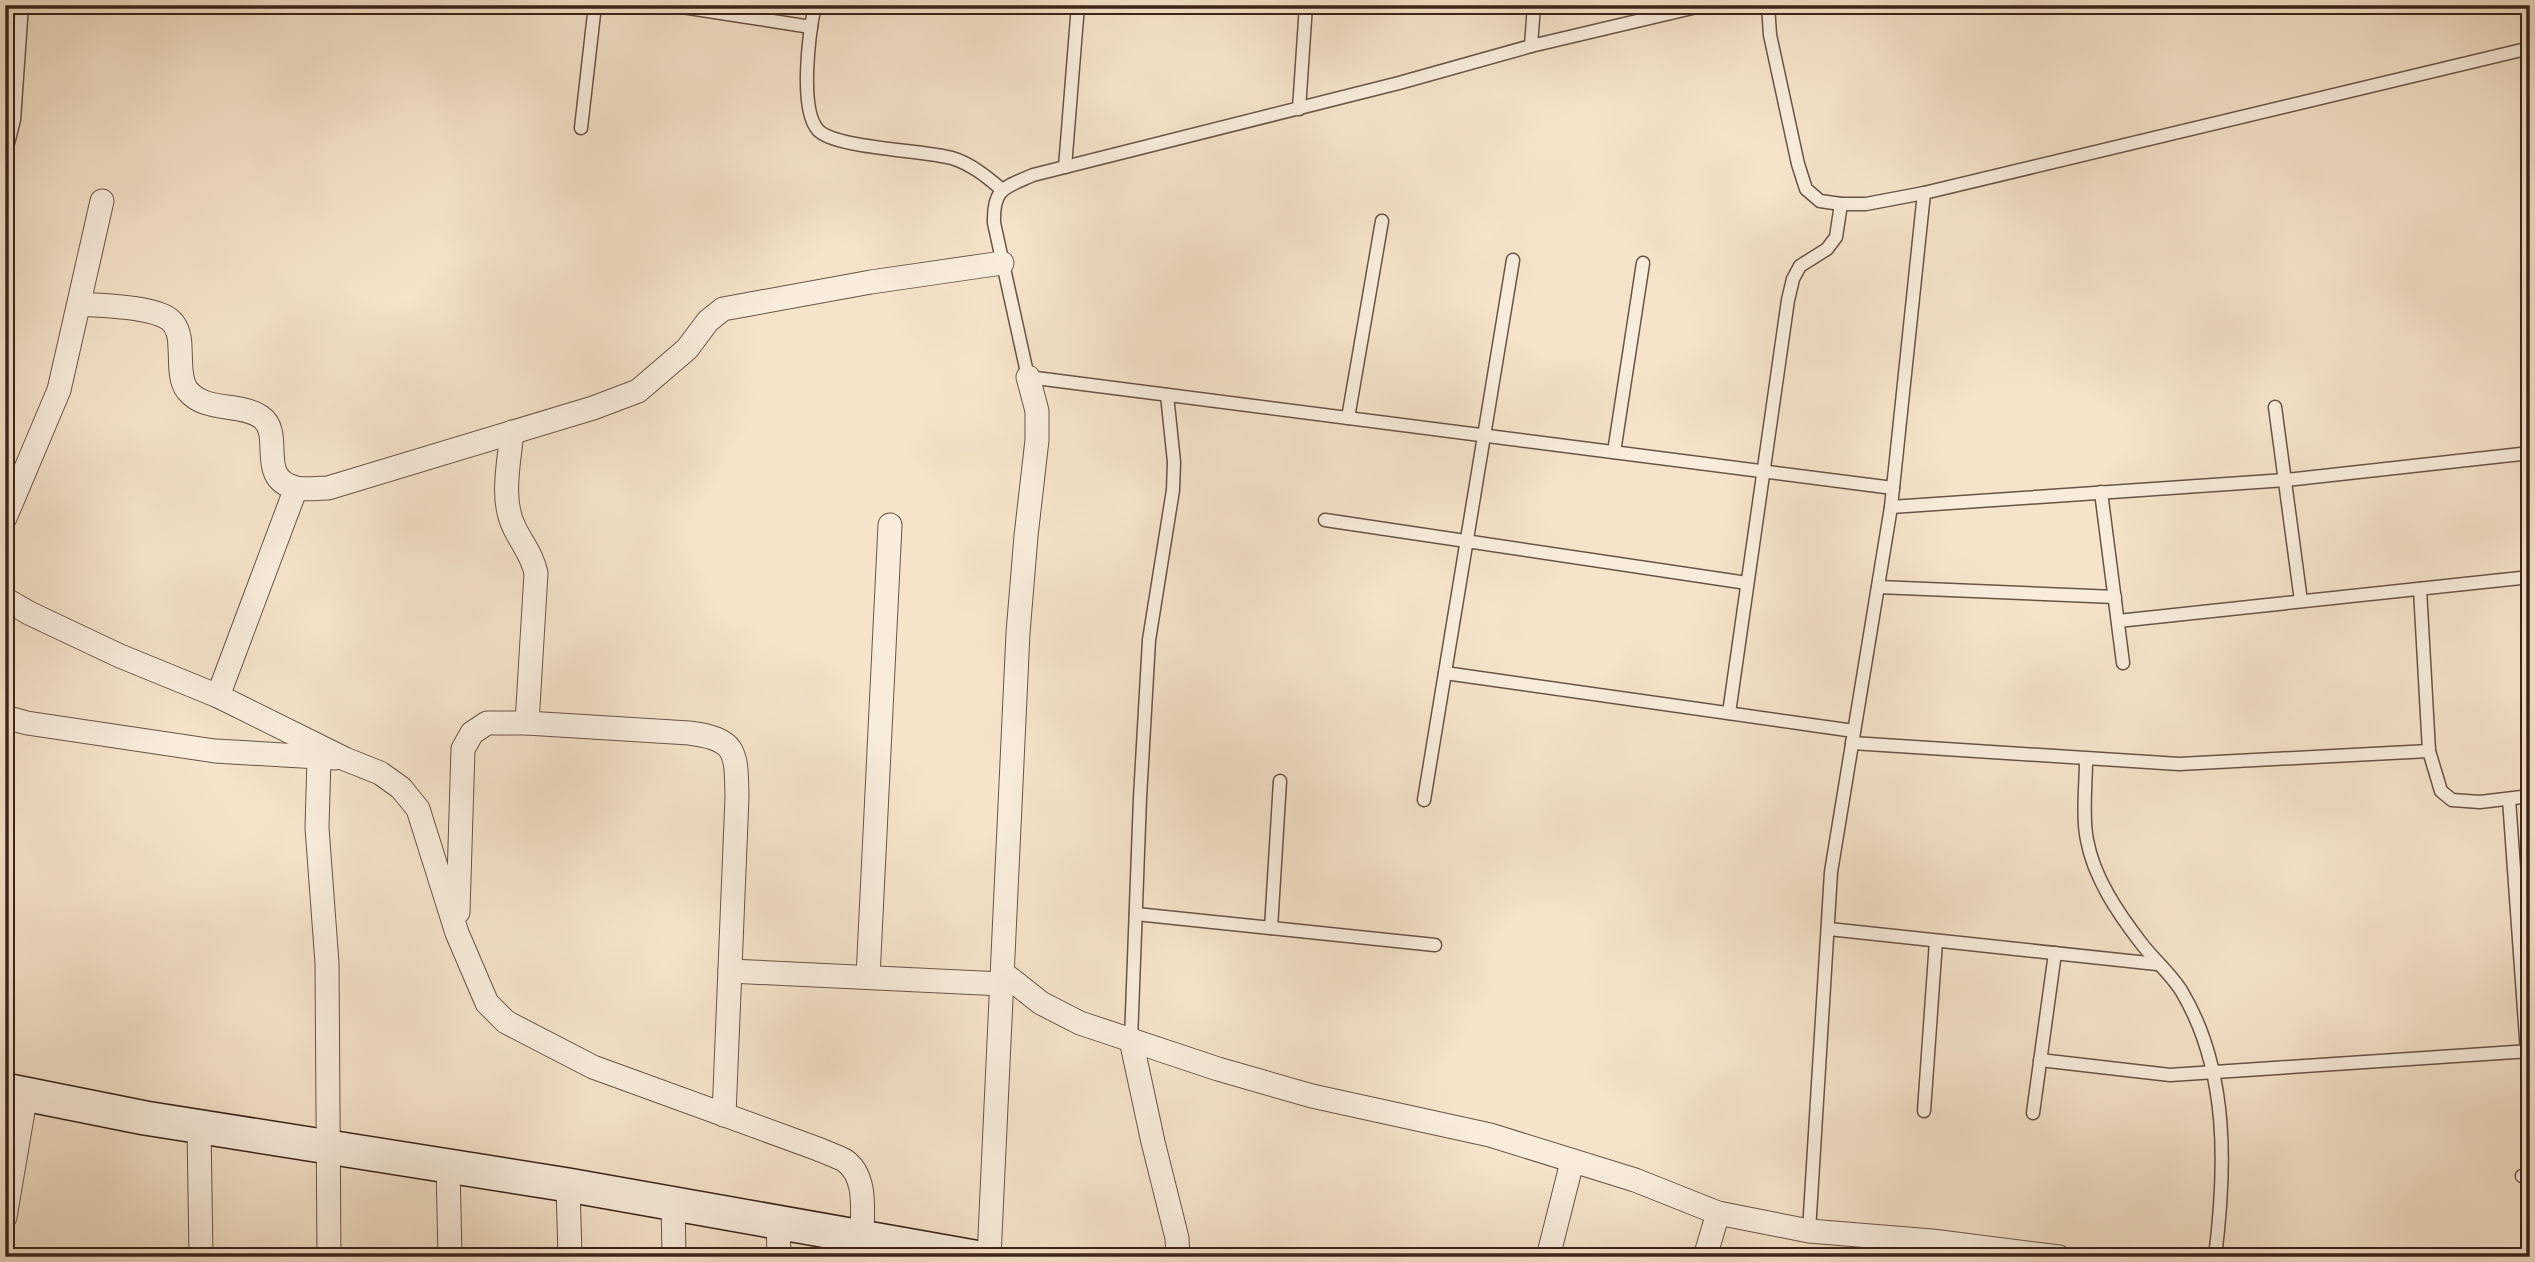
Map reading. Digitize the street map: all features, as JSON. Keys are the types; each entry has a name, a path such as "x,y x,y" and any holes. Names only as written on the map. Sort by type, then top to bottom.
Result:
{"street":[{"path":"5,519 60,390 102,201"},
{"path":"80,304 137,309 169,319 177,328 180,340 181,373 186,388 196,398 251,412 264,419 272,437 273,469 282,481 296,488 328,488 638,391 687,349 708,321 723,309 872,282 1002,263"},
{"path":"989,1257 1018,633 1037,440 1037,411 1028,377"},
{"path":"512,432 507,490 509,513 514,529 533,559 536,573 527,723"},
{"path":"218,696 296,488"},
{"path":"868,977 890,525"},
{"path":"5,599 120,656 218,696 345,759 380,773 401,788 418,809 457,933 487,1003 506,1022 593,1067 846,1161 857,1174 880,1245"},
{"path":"5,717 27,723 215,751 345,759"},
{"path":"457,933 463,749 472,733 487,723 527,723 689,733 713,736 726,744 737,760 737,797 724,1115"},
{"path":"319,758 317,828 327,963 329,1257"},
{"path":"730,971 868,977 1002,978 1070,1018 1217,1069 1312,1096 1490,1135 1635,1180 1718,1213 1875,1247 1932,1241 2059,1257"},
{"path":"1132,1040 1153,1142 1177,1238 1178,1257"},
{"path":"5,1217 15,1092 199,1127 673,1203 880,1245 974,1257"},
{"path":"199,1127 201,1257"},
{"path":"1548,1257 1572,1161"},
{"path":"448,1166 450,1257"},
{"path":"568,1185 570,1257"},
{"path":"673,1203 674,1257"},
{"path":"1705,1257 1718,1213"},
{"path":"778,1223 779,1257"}],"lane":[{"path":"5,155 14,120 22,5"},
{"path":"581,128 595,5"},
{"path":"669,5 811,27"},
{"path":"815,5 811,27 807,103 809,118 818,131 830,139 847,143 897,148 952,159 975,168 1001,189"},
{"path":"1065,167 1078,5"},
{"path":"1298,109 1306,5"},
{"path":"1531,46 1534,5"},
{"path":"1705,5 1531,46 1298,109 1033,175 1001,189 993,202 994,223 1028,377 1893,488"},
{"path":"1768,5 1770,35 1806,189 1820,201 1841,204 1866,204 1924,193 2530,48"},
{"path":"1809,1231 1831,872 1891,507 1924,193"},
{"path":"1729,713 1787,300 1800,266 1827,249 1836,237 1841,204"},
{"path":"1348,418 1382,221"},
{"path":"1424,800 1513,260"},
{"path":"1614,452 1643,263"},
{"path":"1132,1040 1150,640 1173,490 1174,462 1167,395"},
{"path":"2275,407 2301,601"},
{"path":"1891,507 2286,480 2530,453"},
{"path":"2101,492 2123,663"},
{"path":"1325,520 1747,583"},
{"path":"2118,621 2530,578"},
{"path":"1878,587 2115,597"},
{"path":"2420,589 2429,751 2441,791 2452,800 2480,802 2530,796"},
{"path":"1445,673 1729,713 1853,737 2086,760 2179,764 2429,751"},
{"path":"2086,760 2086,839 2097,873 2119,915 2157,964 2181,989 2196,1019 2214,1073 2224,1162 2215,1257"},
{"path":"1271,928 1280,781"},
{"path":"2040,1060 2170,1075 2529,1051 2509,799"},
{"path":"1136,914 1435,945"},
{"path":"1829,929 2157,964"},
{"path":"1924,1111 1936,941"},
{"path":"2032,1113 2055,953"}]}
